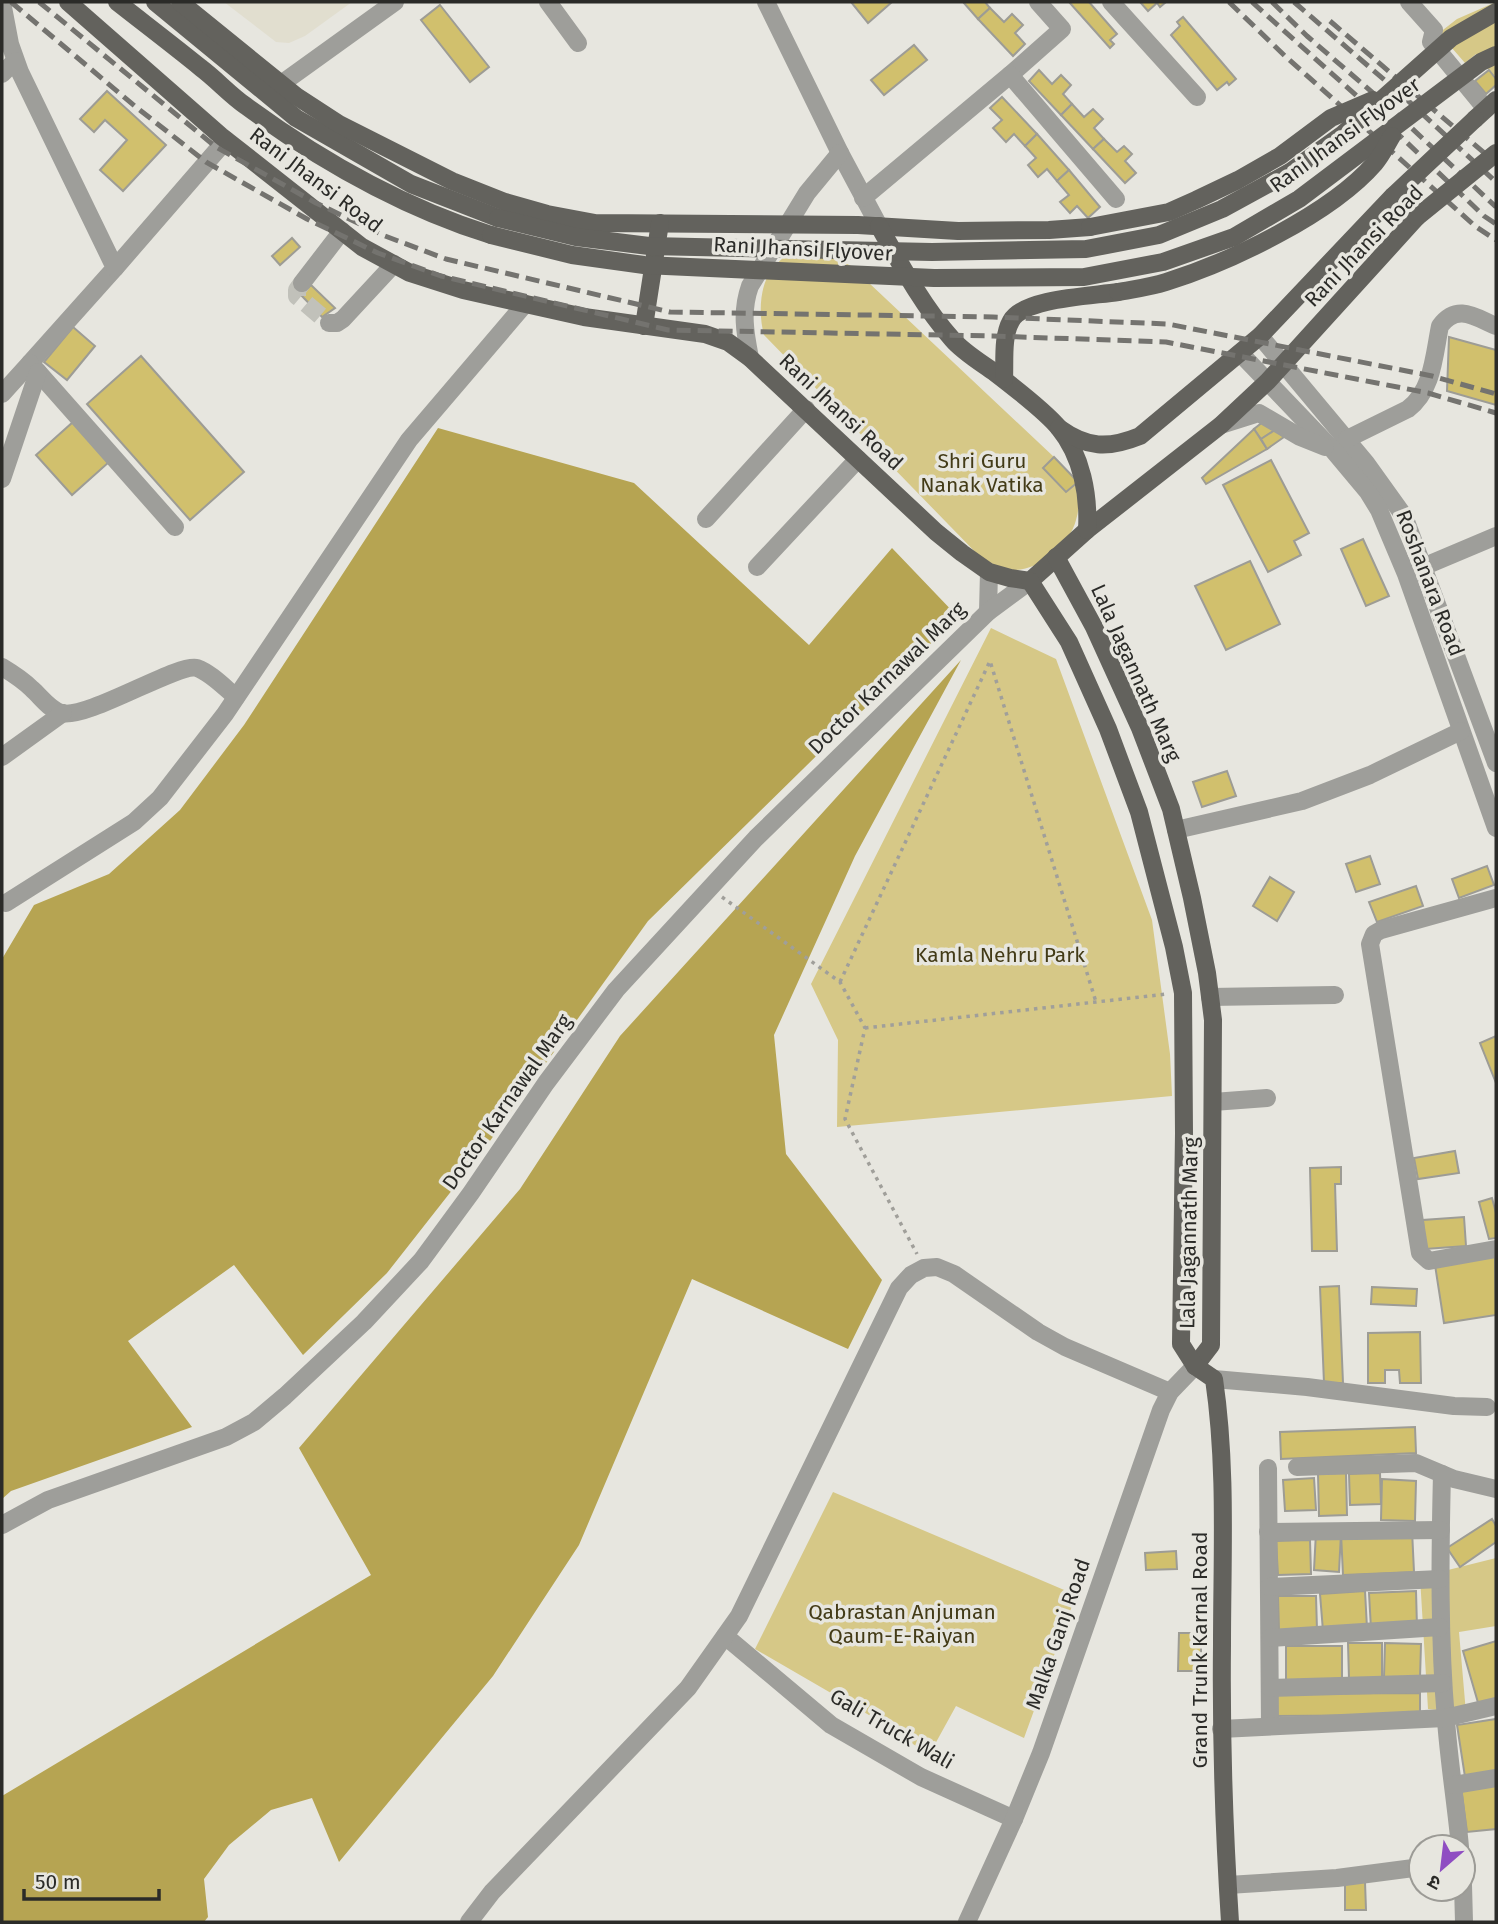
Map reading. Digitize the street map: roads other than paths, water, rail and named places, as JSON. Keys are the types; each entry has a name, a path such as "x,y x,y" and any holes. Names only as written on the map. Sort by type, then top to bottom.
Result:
{"main road":[{"name":"Rani Jhansi Road","path":"68,2 226,140 362,247 410,272 463,290 584,317 719,338 750,358 936,532 989,572 1010,578 1030,580 1087,530 1221,425 1286,364 1417,218 1496,153"},
{"name":"Rani Jhansi Flyover","path":"117,2 243,104 285,134 341,169 447,221 572,255 644,265 933,278 1084,277 1163,262 1234,237 1299,199 1481,62 1496,55"},
{"name":"Rani Jhansi Flyover","path":"155,2 296,118 411,184 498,218 576,237 649,246 932,252 1073,249 1159,235 1222,209 1290,172 1343,134 1451,38 1496,12"},
{"path":"180,2 281,84 339,124 400,157 505,202 547,214 595,223 879,226 958,231 1090,227 1169,212 1238,180 1280,156 1331,118 1389,93"},
{"name":"Rani Jhansi Road","path":"1059,428 1087,443 1119,444 1140,436 1241,354 1393,196 1486,109"},
{"path":"1004,380 1007,332 1019,311 1040,304 1165,283 1239,254 1304,219 1329,202 1375,163 1400,124"},
{"path":"644,326 660,223"},
{"path":"879,226 926,307 954,342 1004,380 1059,428 1071,449 1086,489 1087,530"},
{"name":"Lala Jagannath Marg","path":"1030,580 1069,642 1108,729 1139,812 1166,912 1181,986 1184,1133 1181,1344 1195,1366 1211,1345 1213,1020 1207,973 1171,809 1140,728 1094,627 1055,557"},
{"path":"1181,986 1207,973"},
{"path":"1195,1366 1214,1379"},
{"name":"Grand Trunk Karnal Road","path":"1214,1379 1223,1470 1221,1729 1230,1922"}],"street":[{"path":"281,84 395,2"},
{"path":"548,2 578,43"},
{"path":"766,2 839,153 879,226"},
{"path":"863,198 1062,29 1038,2"},
{"path":"1111,2 1198,97"},
{"path":"1409,2 1434,30 1431,42 1486,109"},
{"path":"3,8 15,61 115,268"},
{"path":"2,74 15,61"},
{"path":"1010,75 1116,200"},
{"path":"2,394 34,367 226,140"},
{"path":"750,358 744,327 745,300 750,286 818,178 839,153"},
{"path":"302,283 342,231"},
{"path":"329,323 337,323 343,318 394,264"},
{"path":"6,903 134,822 160,798 236,696 409,440 525,304"},
{"path":"1347,439 1417,403 1426,391 1440,326 1446,318 1454,313 1465,313 1496,326"},
{"name":"Roshanara Road","path":"1260,336 1347,439 1404,516 1496,764"},
{"name":"Roshanara Road","path":"1241,354 1332,449 1367,492 1387,526 1496,828"},
{"path":"2,479 34,367"},
{"path":"34,367 175,527"},
{"path":"706,519 806,409"},
{"path":"1221,425 1258,413 1300,437 1332,449"},
{"path":"757,567 858,458"},
{"path":"1424,566 1496,536"},
{"path":"988,612 989,572"},
{"name":"Doctor Karnawal Marg","path":"2,1525 48,1500 226,1437 254,1422 285,1396 364,1322 421,1261 546,1083 616,990 709,888 756,838 988,612 1030,580"},
{"path":"2,667 31,687 55,710 63,713"},
{"path":"2,757 63,713 82,710 135,691 191,667 201,670 236,696"},
{"path":"1176,830 1302,801 1370,775 1461,732"},
{"path":"1496,898 1381,930 1374,934 1370,944 1420,1253 1429,1261 1496,1249"},
{"path":"1210,998 1335,995"},
{"path":"1213,1102 1267,1098"},
{"path":"469,1922 492,1892 688,1688 739,1616 899,1288 911,1275 937,1266 1056,1342 1170,1392"},
{"name":"Malka Ganj Road","path":"967,1922 1041,1753 1161,1410 1170,1392 1195,1366"},
{"path":"1214,1379 1307,1387 1493,1411"},
{"path":"1297,1467 1416,1462 1442,1474 1496,1489"},
{"path":"1268,1468 1270,1725"},
{"path":"1442,1474 1440,1627 1445,1718 1459,1833"},
{"path":"1268,1532 1441,1530"},
{"path":"1269,1587 1440,1579"},
{"path":"1270,1638 1440,1627"},
{"name":"Gali Truck Wali","path":"725,1636 831,1725 921,1777 1014,1819"},
{"path":"1270,1688 1443,1683"},
{"path":"1221,1729 1445,1718 1496,1706"},
{"path":"1454,1785 1496,1778"},
{"path":"1228,1885 1337,1878 1407,1869"},
{"path":"1463,1903 1464,1922"}],"tunnel":[{"path":"302,283 297,290 297,296 329,323"}],"railway":[{"path":"11,2 206,162 307,219 378,253 441,276 668,330 1166,342 1428,393 1496,413"},
{"path":"39,2 216,147 316,203 385,236 446,259 670,312 993,317 1168,324 1432,376 1496,394"},
{"path":"1229,2 1285,56 1475,226 1496,240"},
{"path":"1252,2 1378,115 1484,216 1496,224"},
{"path":"1272,2 1496,207"},
{"path":"1294,2 1403,96 1496,182"},
{"path":"1330,21 1496,163"}],"park label":[{"name":"Shri Guru Nanak Vatika","path":"982,473"},
{"name":"Kamla Nehru Park","path":"1000,955"},
{"name":"Qabrastan Anjuman Qaum-E-Raiyan","path":"902,1624"}]}
